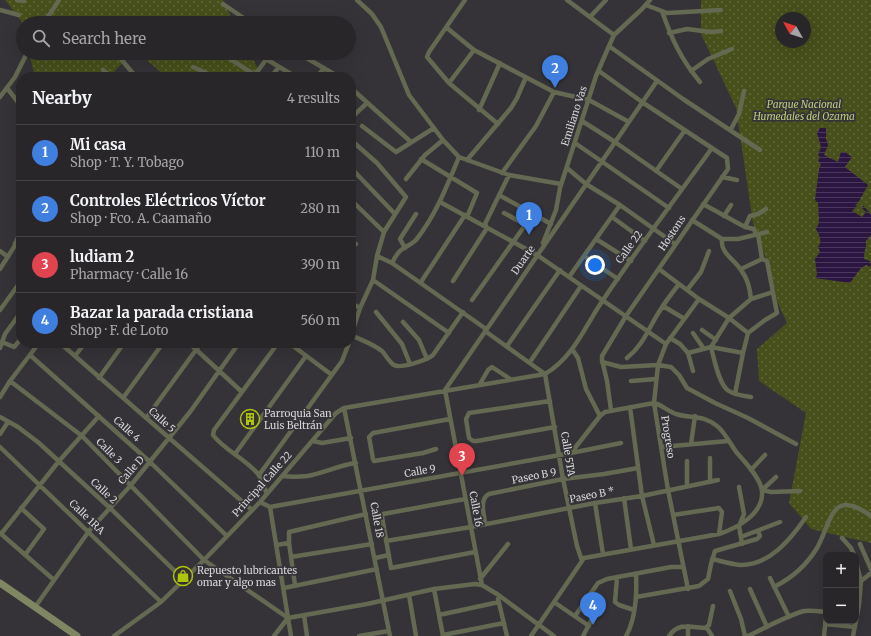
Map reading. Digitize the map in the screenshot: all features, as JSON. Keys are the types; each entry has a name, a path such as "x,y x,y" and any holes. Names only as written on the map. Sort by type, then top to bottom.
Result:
{"main road":[{"path":"0,583 75,635"}],"street":[{"path":"17,0 24,1"},
{"path":"49,16 59,0"},
{"path":"357,0 372,14 381,27 409,95 443,140 459,157 509,175 561,184"},
{"path":"465,0 429,52 428,57 449,83 498,124"},
{"path":"567,0 614,35"},
{"path":"590,17 606,0"},
{"name":"Emiliano Vas","path":"538,253 556,210 561,184 598,71 609,46 614,35 650,0"},
{"path":"223,4 239,16"},
{"path":"646,5 667,13 721,10"},
{"path":"0,10 19,15"},
{"path":"662,11 669,33 678,51 700,82"},
{"path":"447,28 474,50 554,92 589,100 629,122"},
{"path":"669,33 688,29 711,32 721,31"},
{"path":"609,46 657,81 731,129 760,150"},
{"path":"691,71 708,59 732,49"},
{"path":"449,83 474,50"},
{"path":"18,72 24,60"},
{"path":"122,60 132,72"},
{"path":"231,60 248,72"},
{"path":"257,72 264,60"},
{"path":"267,60 288,72"},
{"path":"310,60 330,72"},
{"path":"480,110 500,63"},
{"path":"275,72 279,66"},
{"path":"193,67 204,72"},
{"path":"321,72 324,68"},
{"path":"598,71 712,148"},
{"path":"0,97 16,75"},
{"path":"467,160 511,108 526,77"},
{"name":"Duarte","path":"445,390 657,81"},
{"path":"7,88 16,100"},
{"path":"731,129 739,114 744,91"},
{"path":"502,173 536,126 554,92"},
{"path":"356,93 411,142"},
{"path":"356,113 367,103"},
{"path":"582,121 682,189"},
{"path":"362,126 396,152 434,128"},
{"path":"656,170 685,130"},
{"path":"406,179 427,152 443,140"},
{"path":"575,143 668,208"},
{"path":"356,144 377,163 406,196 384,232 377,256 373,280 356,320"},
{"name":"Hostons","path":"602,362 602,356 626,316 728,169 727,158 712,148"},
{"name":"Calle 22","path":"545,374 555,368 572,349 602,301 712,148"},
{"path":"392,263 400,250 415,241 423,230 440,202 459,157"},
{"path":"421,159 477,193 466,216 421,282"},
{"path":"567,168 586,184 620,205 676,244"},
{"path":"356,173 395,214"},
{"path":"453,281 487,228 485,224 509,175"},
{"path":"722,177 737,180"},
{"path":"499,195 550,224"},
{"path":"440,202 513,242 538,253 602,301 666,344"},
{"path":"703,204 745,227 755,230 762,259"},
{"path":"356,205 384,232"},
{"path":"569,277 620,205"},
{"path":"724,216 731,205"},
{"path":"745,227 750,216 766,210"},
{"path":"504,213 526,225"},
{"path":"405,248 400,239 416,214"},
{"path":"472,300 534,214"},
{"path":"612,217 645,241"},
{"path":"692,220 722,239 738,239 767,232"},
{"path":"596,239 631,261"},
{"path":"722,239 722,249 741,269 749,284 751,299"},
{"path":"0,269 15,243"},
{"path":"0,251 8,257"},
{"path":"687,290 701,272 709,251"},
{"path":"377,256 392,263 421,282 545,374"},
{"path":"584,256 618,279"},
{"path":"741,269 762,259"},
{"path":"735,394 748,333 777,313 767,261 762,259"},
{"path":"659,269 748,333"},
{"path":"507,346 560,270"},
{"path":"373,280 449,333"},
{"path":"627,358 639,347 663,306 679,284"},
{"path":"530,362 581,286"},
{"path":"0,310 16,288"},
{"path":"711,347 729,318 751,299 773,292"},
{"name":"Progreso","path":"688,588 668,490 654,403 658,365 666,344 699,299"},
{"path":"356,306 360,308"},
{"path":"663,306 684,318"},
{"path":"376,312 402,344 410,364"},
{"path":"356,338 380,350 395,365 399,366 410,364 427,359 436,353 463,312"},
{"path":"0,348 5,334 16,319"},
{"path":"404,322 419,340 427,359"},
{"path":"702,330 716,340"},
{"path":"693,333 704,349"},
{"path":"670,338 680,344 688,353 693,371"},
{"path":"2,342 14,348 16,345"},
{"path":"688,353 711,347 743,353"},
{"path":"711,347 722,384 727,391 751,397"},
{"path":"0,397 10,381 35,348"},
{"name":"Calle 5","path":"66,348 252,510"},
{"path":"75,356 81,348"},
{"path":"100,378 121,348"},
{"path":"123,398 159,348"},
{"name":"Calle D","path":"35,606 89,531 131,485 190,412 235,348"},
{"path":"266,494 259,475 213,435 214,430 274,348"},
{"path":"295,348 332,375"},
{"path":"259,475 342,361 347,348"},
{"path":"147,418 196,349 242,392"},
{"path":"572,349 578,358 586,389 600,416"},
{"name":"Calle 4","path":"30,355 150,462 227,536"},
{"path":"235,454 306,356"},
{"path":"602,362 621,367 658,365 673,368 687,388 796,444"},
{"path":"602,362 608,381 611,410"},
{"path":"480,384 488,370 492,367 510,379"},
{"path":"344,408 545,374"},
{"name":"Calle 5TA","path":"545,374 563,479 577,546 582,561"},
{"path":"631,381 656,379"},
{"name":"Calle 3","path":"10,381 82,436 204,560 288,618"},
{"name":"Calle 16","path":"445,390 482,585"},
{"path":"550,401 469,413 466,419 469,438 473,441 554,427"},
{"path":"571,453 600,416 605,412 654,403 661,405 674,413 701,417 717,426 751,470 762,490 771,492 800,490"},
{"path":"630,407 642,496 654,545"},
{"name":"Calle 18","path":"344,408 362,490 390,636"},
{"name":"Principal Calle 22","path":"114,636 162,602 260,502 336,413 344,408"},
{"path":"54,580 0,533 99,416"},
{"path":"691,444 695,416"},
{"path":"0,417 8,422 0,434"},
{"path":"436,449 423,453 373,461 369,437 370,434 373,433 450,419"},
{"name":"Calle 2","path":"8,422 39,443 110,508 184,580"},
{"path":"313,441 322,443 350,438"},
{"path":"661,447 728,441"},
{"name":"Calle 9","path":"270,508 621,443"},
{"name":"Calle 1RA","path":"0,447 162,602"},
{"path":"751,470 765,455"},
{"path":"710,458 710,482"},
{"path":"687,461 687,486"},
{"path":"282,476 307,476 338,468 345,464 356,463"},
{"name":"Paseo B 9","path":"486,523 483,502 486,495 563,479 638,468"},
{"path":"530,636 582,561 587,557 719,534 733,530 749,517 758,507 762,490 776,477"},
{"name":"Paseo B *","path":"386,541 595,502 642,496 718,480"},
{"path":"740,487 744,514 739,526 742,544"},
{"path":"624,498 631,549"},
{"path":"465,499 383,514 382,517 388,555 392,568 475,552"},
{"path":"260,502 270,508 292,636"},
{"path":"595,502 603,554"},
{"path":"774,587 796,574 805,564 816,549 832,514 838,508 846,505 852,505 871,516"},
{"path":"21,508 44,528 25,555"},
{"path":"673,515 719,508 722,512 719,534"},
{"path":"295,585 289,543 290,531 366,514"},
{"path":"712,559 741,565 763,560 782,547 794,535 806,517"},
{"path":"741,537 780,522"},
{"path":"636,597 699,586 708,579 715,551 758,538 760,535 758,531"},
{"path":"842,538 853,552"},
{"path":"276,545 289,543"},
{"path":"291,557 372,544"},
{"path":"480,579 508,544"},
{"path":"860,544 871,569"},
{"path":"375,558 388,555"},
{"path":"575,616 598,583 617,577 671,567 684,567"},
{"path":"284,588 377,569"},
{"path":"859,581 871,573"},
{"path":"626,636 634,610 636,597 636,574"},
{"path":"617,577 615,602 619,605 634,610"},
{"path":"770,578 789,617"},
{"path":"274,636 288,618 367,604 464,584 482,585 497,594 554,636"},
{"path":"434,589 443,635 504,623"},
{"path":"750,589 767,627"},
{"path":"730,591 746,636 804,611 813,610 823,612"},
{"path":"497,594 507,636"},
{"path":"408,595 416,636"},
{"path":"439,615 499,602"},
{"path":"554,602 589,626"},
{"path":"583,636 601,602"},
{"path":"707,628 713,606"},
{"path":"304,615 307,636"},
{"path":"824,636 825,624 855,627"},
{"path":"853,636 855,624"},
{"path":"668,636 678,627 682,626 707,628"},
{"path":"688,626 688,636"},
{"path":"707,628 712,636"},
{"path":"359,636 389,630"}],"green space":[{"path":"5,0 223,0 231,16 17,16"},
{"name":"Parque Nacional Humedales del Ozama","path":"701,0 871,0 871,543 811,529 789,503 806,413 759,381 757,349 787,323 778,303 771,272 753,223 736,108 701,34"},
{"path":"31,60 125,60 114,72 34,72"},
{"path":"147,60 254,60 260,72 160,72"}],"shaded area":[{"path":"820,128 826,128 826,139 828,145 824,155 838,162 841,152 845,152 852,157 845,167 868,185 858,203 855,205 857,206 852,211 862,217 866,212 862,208 863,205 871,215 871,235 866,241 864,259 870,261 871,267 866,265 861,268 850,283 815,278 817,275 815,259 820,252 818,247 820,238 816,229 819,223 818,203 815,200 821,164 818,161 820,157 818,155 821,147 817,133"}],"place":[{"name":"Controles Eléctricos Víctor","path":"555,88"},
{"name":"Mi casa","path":"529,235"},
{"name":"Parroquia San Luis Beltrán","path":"250,419"},
{"name":"ludiam 2","path":"462,476"},
{"name":"Repuesto lubricantes omar y algo mas","path":"183,576"},
{"name":"Bazar la parada cristiana","path":"593,625"}]}
